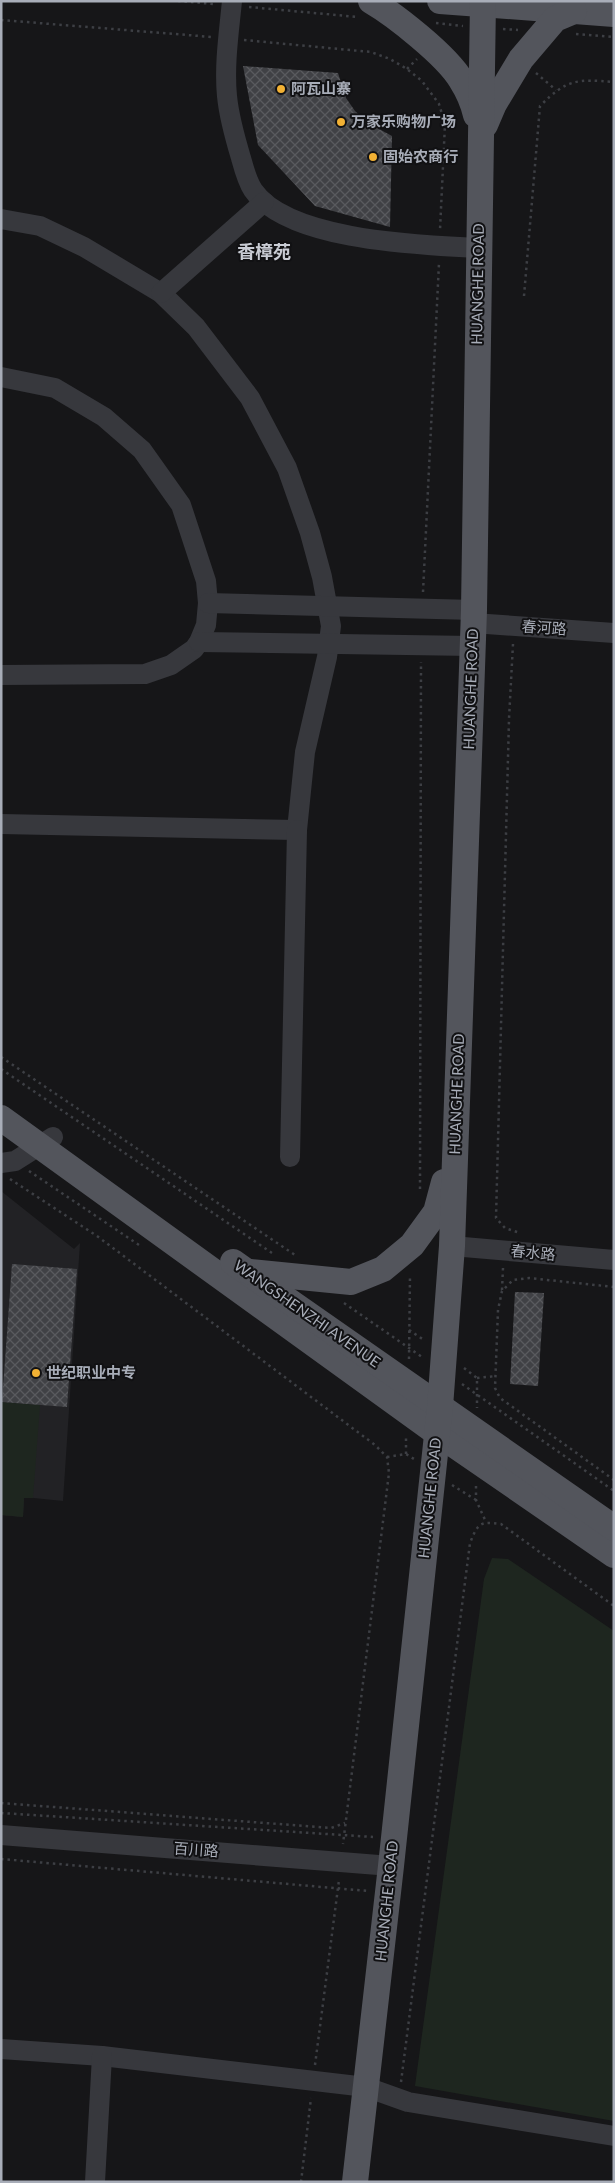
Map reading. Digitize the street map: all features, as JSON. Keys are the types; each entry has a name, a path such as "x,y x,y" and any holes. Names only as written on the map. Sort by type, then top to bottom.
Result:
{"main road":[{"path":"371,1 388,11 447,62 456,73 472,101 480,135"},
{"path":"440,1 614,14"},
{"name":"HUANGHE ROAD","path":"355,2182 392,1866 440,1407 452,1246 473,626 483,3"},
{"path":"480,135 494,104 521,59 555,19 574,11"},
{"name":"WANGSHENZHI AVENUE","path":"1,1101 46,1141 247,1272 408,1398 440,1407 614,1528"},
{"path":"1,1118 46,1141 408,1398 437,1433 614,1555"},
{"path":"247,1272 351,1282 383,1268 412,1245 436,1212 455,1142"}],"street":[{"path":"232,1 227,96 234,136 253,190 264,202 280,213 322,230 389,242 478,248"},
{"path":"161,293 264,202"},
{"path":"1,219 40,226 84,247 161,293 196,327 250,398 287,468 310,533 331,626 330,643 306,752 297,830 290,1157"},
{"path":"1,377 54,388 104,417 142,450 181,505 206,581 208,603 206,625 199,642 194,649 171,665 145,674 1,675"},
{"path":"208,603 422,609 473,626"},
{"path":"199,642 422,645 473,626"},
{"name":"春河路","path":"473,626 514,626 614,633"},
{"path":"1,824 297,830"},
{"path":"4,1170 46,1141"},
{"name":"春水路","path":"452,1246 614,1260"},
{"name":"百川路","path":"1,1835 392,1866"},
{"path":"1,2049 102,2056 366,2087 399,2099 614,2136"},
{"path":"95,2182 102,2056"}],"path":[{"path":"1,20 229,38 371,52 390,59 422,81 439,104 445,124 422,609"},
{"path":"524,296 540,106 556,90 573,81 614,82"},
{"path":"514,626 509,719 496,1218 505,1228 522,1234"},
{"path":"420,1192 422,645"},
{"path":"1,1057 303,1259"},
{"path":"4,1170 97,1236 375,1445 387,1457 389,1473 301,2182"},
{"path":"387,1457 406,1454 410,1267 397,1257"},
{"path":"614,1287 529,1278 513,1280 502,1291 498,1310 495,1388 500,1398 614,1480"},
{"path":"477,1378 496,1376"},
{"path":"476,1500 486,1522"},
{"path":"399,2099 470,1543 477,1527 486,1522 502,1524 614,1606"},
{"path":"1,1803 331,1828 346,1823"},
{"path":"1,1813 394,1839"},
{"path":"1,1859 388,1892"}],"shaded area":[{"name":"世纪职业中专","path":"1,1191 74,1249 80,1243 63,1501 24,1497 23,1517 1,1515"},
{"path":"1,1402 40,1405 33,1498 24,1498 23,1517 1,1515"},
{"path":"492,1558 508,1559 614,1631 614,2121 415,2086 484,1579"}],"building":[{"path":"243,66 338,73 346,98 355,111 368,123 392,136 390,227 315,206 258,145"},
{"path":"12,1264 77,1269 67,1407 2,1402"},
{"path":"515,1292 544,1293 538,1386 510,1384"}],"place":[{"name":"阿瓦山寨","path":"281,89"},
{"name":"万家乐购物广场","path":"341,122"},
{"name":"固始农商行","path":"373,157"},
{"name":"世纪职业中专","path":"36,1373"}],"district":[{"name":"香樟苑","path":"264,252"}]}
